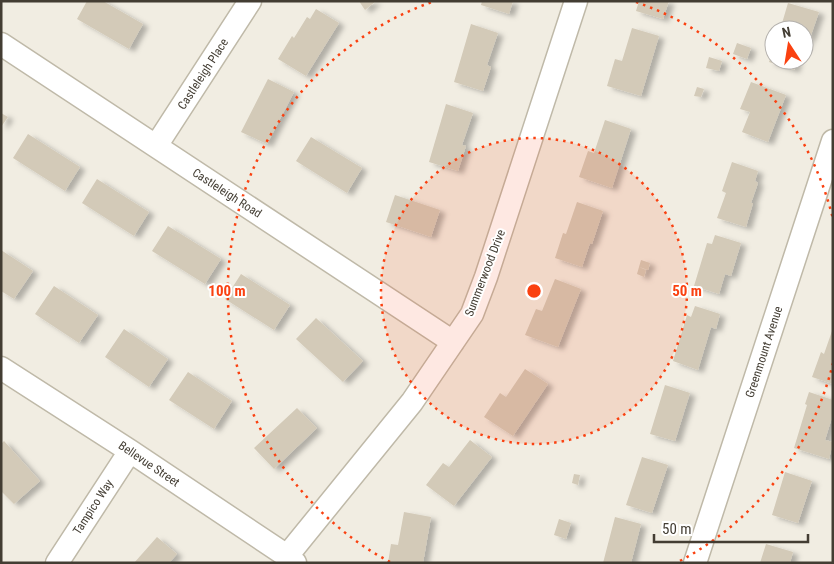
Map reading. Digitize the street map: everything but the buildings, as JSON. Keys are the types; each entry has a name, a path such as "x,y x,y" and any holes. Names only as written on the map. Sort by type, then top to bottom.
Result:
{"street":[{"name":"Castleleigh Place","path":"156,146 250,1"},
{"name":"Summerwood Drive","path":"291,559 412,402 472,314 486,277 576,1"},
{"name":"Castleleigh Road","path":"1,44 453,342"},
{"name":"Greenmount Avenue","path":"695,563 825,193 833,141"},
{"name":"Bellevue Street","path":"1,368 130,451 291,559"},
{"name":"Tampico Way","path":"57,563 130,451"}]}
